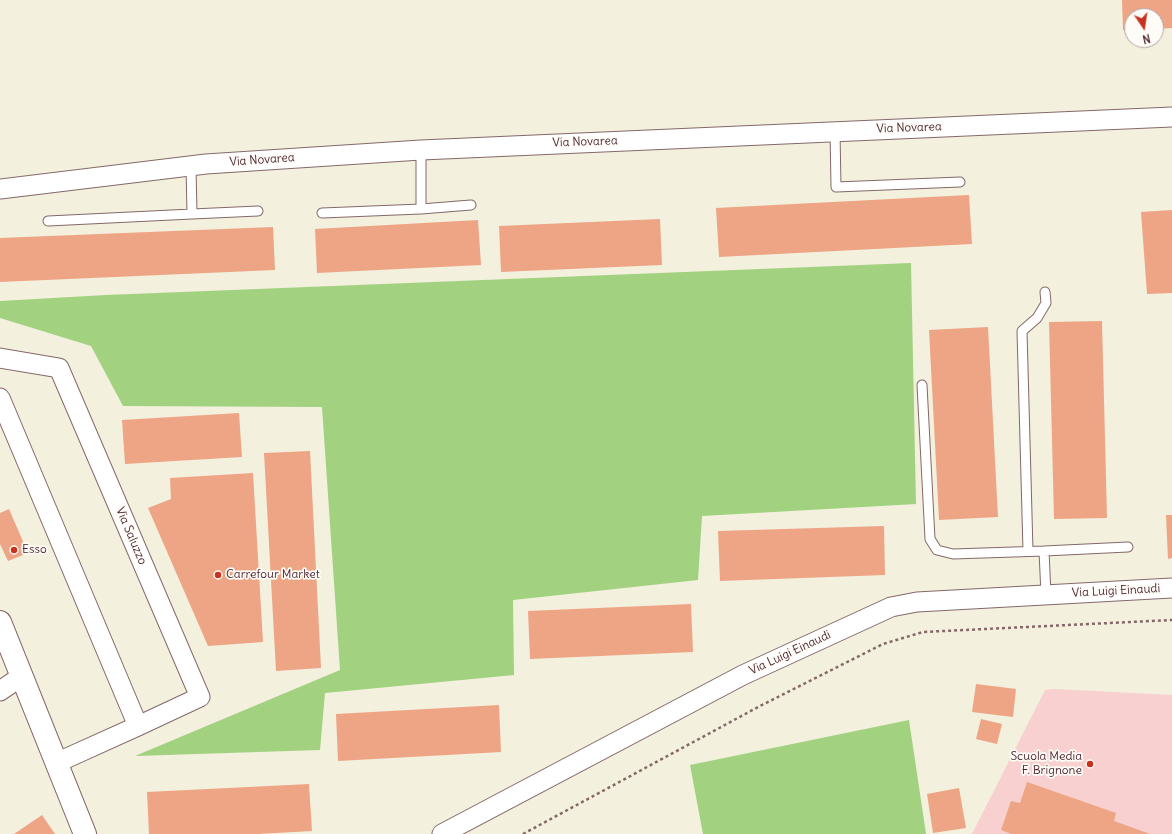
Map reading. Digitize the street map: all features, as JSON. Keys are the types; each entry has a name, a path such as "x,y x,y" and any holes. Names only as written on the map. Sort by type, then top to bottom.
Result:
{"main road":[{"path":"0,622 85,834"}],"street":[{"name":"Via Novarea","path":"0,189 191,166 421,150 1172,117"},
{"name":"Via Saluzzo","path":"0,358 59,368 200,697 56,763"},
{"path":"0,398 138,726"},
{"name":"Via Luigi Einaudi","path":"442,834 743,675 881,611 902,604 917,602 1172,588"},
{"path":"0,690 22,676"}],"lane":[{"path":"835,131 836,187 960,182"},
{"path":"421,150 421,209"},
{"path":"191,166 192,214"},
{"path":"322,213 421,209 471,205"},
{"path":"48,221 258,211"},
{"path":"1028,551 1022,331 1037,318 1046,303 1045,292"},
{"path":"922,384 930,539 937,550 953,554 1128,547"},
{"path":"1044,551 1046,595"}],"path":[{"path":"523,834 760,706 883,644 923,632 1172,620"}],"shaded area":[{"name":"Scuola Media F. Brignone","path":"1055,689 1172,695 1172,834 972,834 1045,690"}],"green space":[{"path":"911,263 916,504 702,516 698,580 513,600 514,675 325,693 320,750 135,756 340,670 322,407 123,406 91,346 0,318 0,301 106,295"},
{"path":"909,720 926,834 703,834 690,765"}],"building":[{"path":"1122,0 1172,0 1172,28 1164,28 1164,8 1124,8 1123,30"},
{"path":"969,195 972,244 719,257 716,208"},
{"path":"1172,210 1172,293 1147,294 1141,212"},
{"path":"660,219 662,265 501,272 499,226"},
{"path":"478,220 481,265 317,273 315,229"},
{"path":"273,227 275,270 0,282 0,238"},
{"path":"1102,321 1107,518 1054,519 1049,322"},
{"path":"988,327 998,517 939,520 929,330"},
{"path":"239,413 242,457 125,464 122,420"},
{"path":"310,451 321,668 276,671 264,453"},
{"name":"Carrefour Market","path":"253,473 263,642 208,646 148,508 171,499 170,478"},
{"path":"9,509 28,553 8,561 0,544 0,513"},
{"path":"1166,515 1172,515 1172,558 1168,559"},
{"path":"884,526 885,575 720,581 718,531"},
{"path":"691,604 693,652 530,659 528,611"},
{"path":"976,684 1016,689 1013,717 972,712"},
{"path":"499,705 501,752 338,761 336,714"},
{"path":"981,719 1002,724 997,744 976,739"},
{"path":"1027,782 1116,813 1114,821 1150,834 1011,834 1001,830 1011,801 1020,803"},
{"path":"309,784 312,831 258,834 149,834 147,792"},
{"path":"959,788 966,828 933,833 927,794"},
{"path":"42,815 55,834 14,834"}],"place":[{"name":"Esso","path":"14,550"},
{"name":"Carrefour Market","path":"218,575"},
{"name":"Scuola Media F. Brignone","path":"1090,764"}]}
